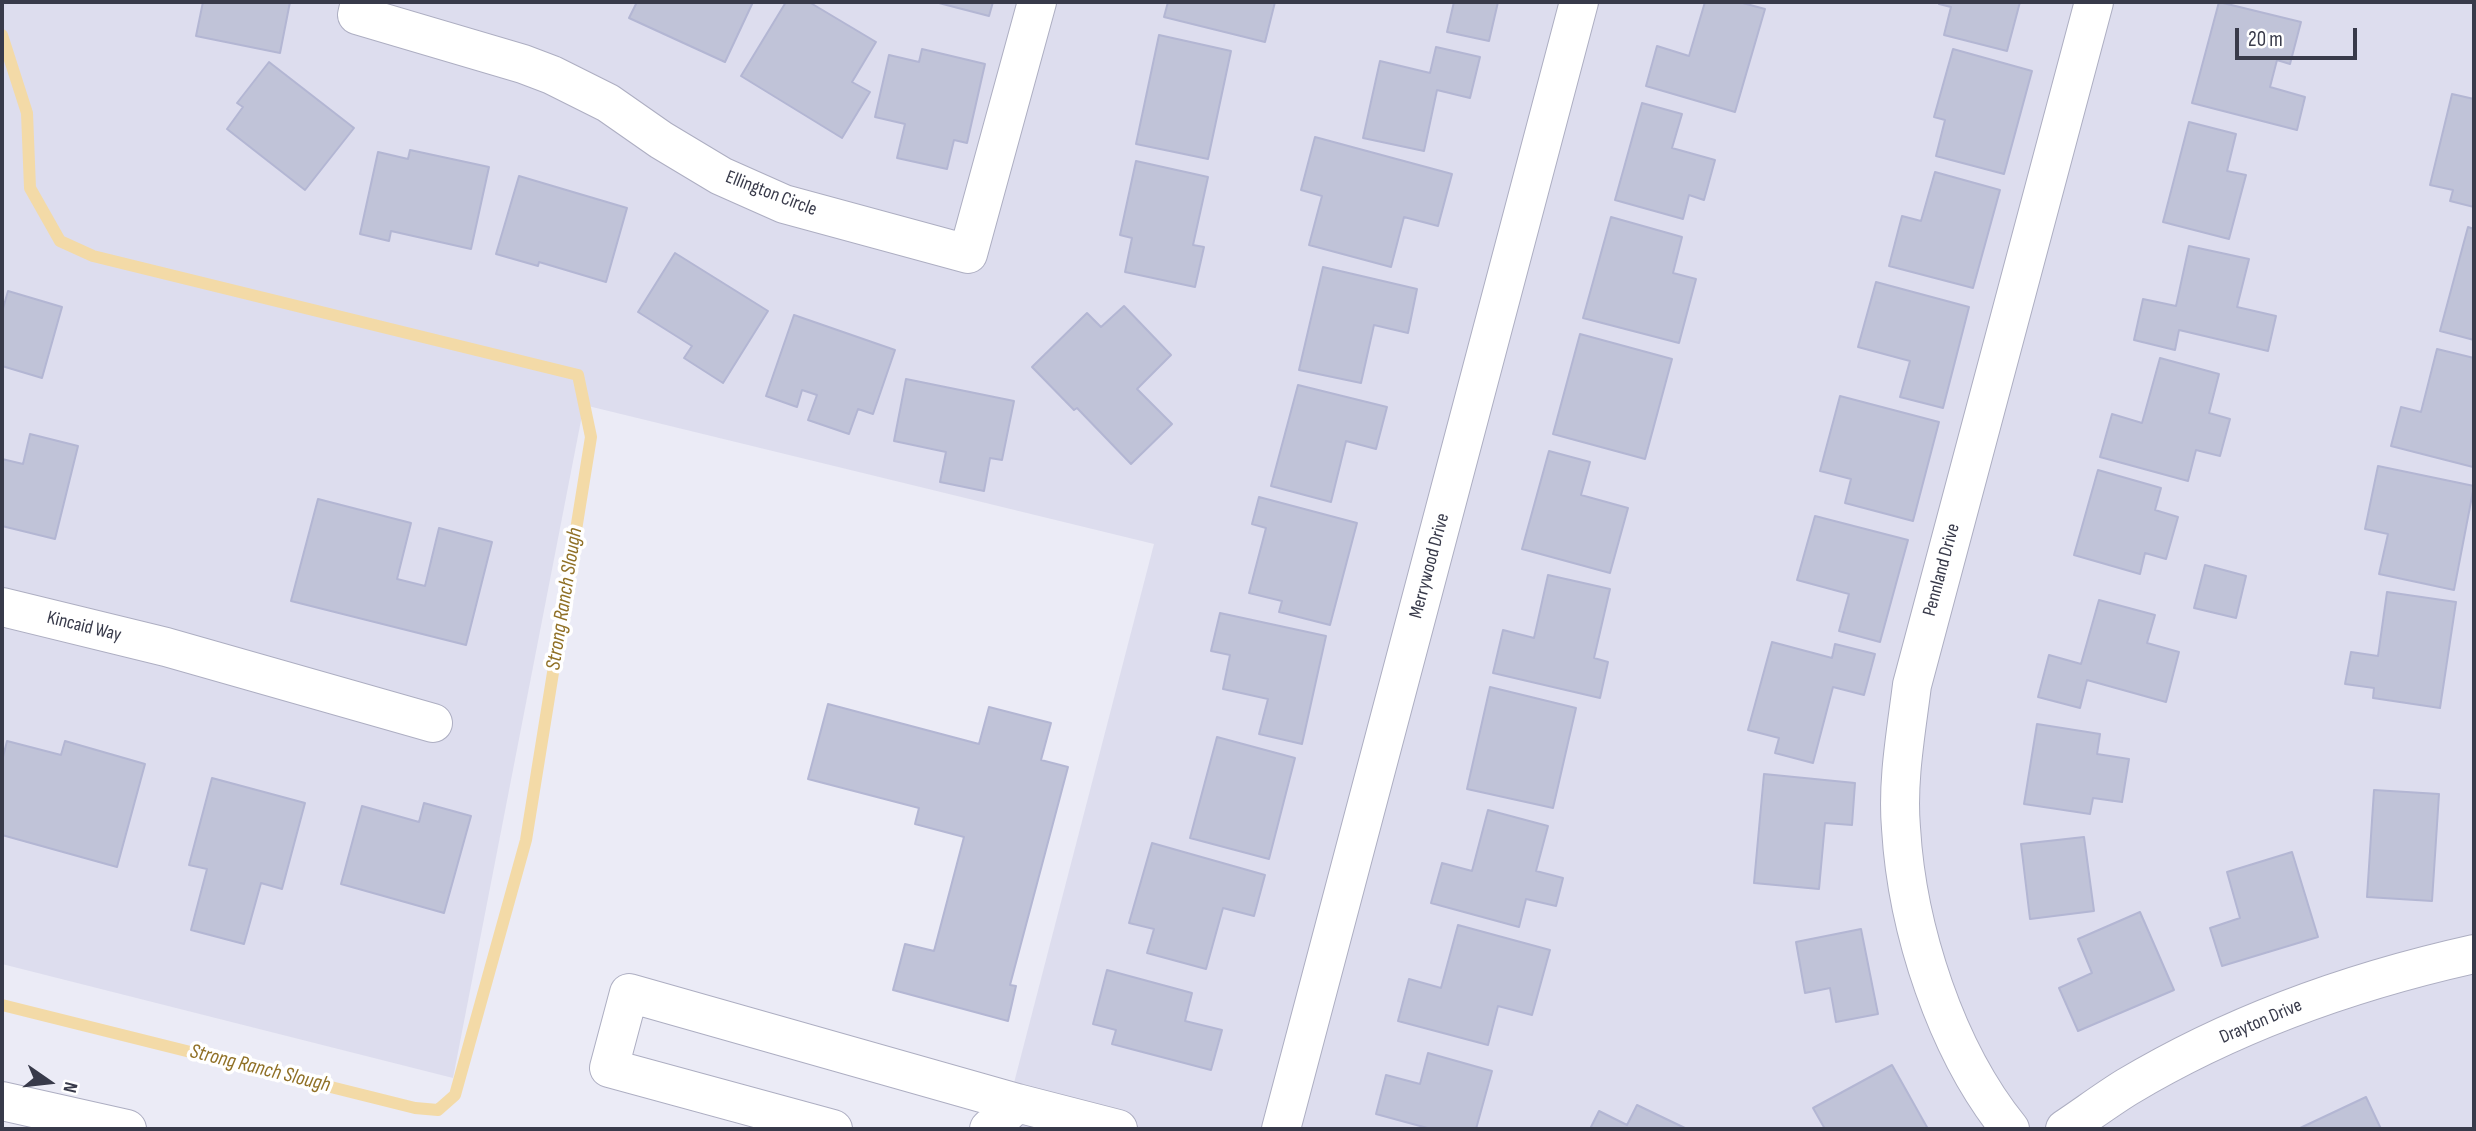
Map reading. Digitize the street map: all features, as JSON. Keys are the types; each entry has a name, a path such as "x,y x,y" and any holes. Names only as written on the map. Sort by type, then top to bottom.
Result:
{"street":[{"name":"Ellington Circle","path":"360,2 357,15 552,75 608,103 661,140 721,176 784,204 968,254 1037,2"},
{"name":"Merrywood Drive","path":"1281,1129 1579,2"},
{"name":"Pennland Drive","path":"2010,1129 1974,1075 1937,997 1912,914 1901,828 1901,771 1912,685 2094,2"},
{"name":"Kincaid Way","path":"2,607 166,647 433,723"},
{"name":"Drayton Drive","path":"2065,1129 2127,1087 2230,1034 2337,990 2410,968 2474,954"},
{"path":"833,1129 609,1068 629,993 1118,1129"},
{"path":"2,1101 127,1129"},
{"path":"989,1129 1017,1103"}],"shaded area":[{"path":"2,2 2474,2 2474,1129 1002,1129 1154,544 584,405 453,1078 2,964"}],"building":[{"path":"203,2 290,2 280,53 196,36"},
{"path":"637,2 753,2 725,62 629,18"},
{"path":"786,2 809,2 876,42 852,82 870,92 842,138 741,76"},
{"path":"935,2 993,2 989,16"},
{"path":"1168,2 1275,2 1265,42 1164,17"},
{"path":"1454,2 1498,2 1489,41 1447,32"},
{"path":"1705,2 1739,2 1765,9 1735,112 1646,86 1657,46 1689,56"},
{"path":"1939,2 2020,2 2007,51 1944,35 1951,7"},
{"path":"2219,2 2301,22 2290,64 2277,60 2270,87 2305,97 2297,130 2192,103"},
{"path":"1159,35 1231,51 1208,159 1136,144"},
{"path":"1436,47 1480,57 1470,98 1437,90 1424,151 1363,138 1380,61 1430,73"},
{"path":"922,49 985,64 967,143 954,140 947,169 897,158 905,124 875,117 889,55 919,62"},
{"path":"1953,49 2032,71 2004,174 1936,156 1945,120 1934,117"},
{"path":"269,62 354,128 305,190 227,129 243,107 237,103"},
{"path":"2452,94 2474,99 2474,207 2450,201 2453,190 2430,185"},
{"path":"1642,103 1682,114 1672,148 1715,160 1704,200 1689,195 1683,219 1615,200"},
{"path":"2189,122 2236,134 2227,171 2246,175 2229,239 2163,222"},
{"path":"1315,137 1452,174 1438,226 1404,217 1391,267 1309,245 1322,196 1301,190"},
{"path":"410,150 489,167 471,249 391,231 389,241 360,234 378,152 408,159"},
{"path":"1136,161 1208,177 1193,245 1204,247 1195,287 1125,272 1132,238 1120,235"},
{"path":"1935,172 2000,190 1973,288 1889,266 1902,216 1921,221"},
{"path":"519,176 627,208 606,282 539,262 538,266 496,254"},
{"path":"1611,217 1682,237 1673,273 1696,279 1679,343 1583,318"},
{"path":"2468,227 2474,229 2474,340 2440,331"},
{"path":"2189,246 2249,259 2237,307 2276,316 2268,351 2179,330 2175,350 2134,340 2143,299 2176,306"},
{"path":"675,253 768,311 723,383 684,358 692,346 638,312"},
{"path":"1323,267 1417,289 1408,333 1374,325 1361,383 1299,370"},
{"path":"1876,282 1969,307 1943,408 1900,397 1910,361 1858,347"},
{"path":"8,291 62,307 42,378 2,366 2,312"},
{"path":"1124,306 1171,355 1137,389 1172,424 1131,464 1077,408 1074,410 1032,367 1087,313 1101,327"},
{"path":"794,315 895,350 873,414 858,409 849,434 808,420 817,395 802,390 797,407 766,396"},
{"path":"1580,334 1672,359 1645,459 1553,434"},
{"path":"2437,349 2474,358 2473,467 2391,446 2401,407 2421,412"},
{"path":"2160,358 2219,374 2209,413 2230,419 2220,456 2196,450 2188,481 2100,457 2112,414 2142,423"},
{"path":"906,379 1014,401 1002,460 990,458 984,491 940,482 946,452 894,441"},
{"path":"1298,385 1387,407 1376,449 1346,441 1331,502 1271,486"},
{"path":"1840,396 1939,422 1913,521 1845,503 1851,479 1820,471"},
{"path":"30,434 78,446 55,539 2,526 2,459 23,464"},
{"path":"1549,451 1590,462 1581,495 1628,508 1610,573 1522,549"},
{"path":"2378,466 2474,486 2454,590 2379,574 2388,534 2365,529"},
{"path":"2098,470 2161,488 2155,510 2178,517 2166,559 2145,553 2140,574 2074,555"},
{"path":"1259,497 1357,523 1330,625 1279,612 1282,601 1249,593 1266,528 1252,524"},
{"path":"318,499 411,523 397,579 425,586 439,528 492,542 466,645 291,601"},
{"path":"1815,516 1908,540 1880,642 1839,631 1849,594 1797,580"},
{"path":"2205,565 2246,576 2236,618 2194,608"},
{"path":"1548,575 1610,589 1594,658 1608,662 1600,698 1493,673 1503,630 1534,638"},
{"path":"2387,592 2456,602 2440,708 2373,698 2374,688 2345,684 2351,652 2378,656"},
{"path":"2099,600 2155,615 2147,643 2179,652 2166,702 2087,680 2080,708 2038,697 2049,655 2081,664"},
{"path":"1220,613 1326,636 1302,744 1259,734 1268,699 1223,689 1230,655 1211,651"},
{"path":"1772,642 1832,658 1835,644 1875,654 1864,695 1833,687 1813,763 1775,753 1779,738 1748,730"},
{"path":"1490,687 1576,708 1553,808 1467,789"},
{"path":"828,704 979,744 989,707 1051,723 1041,760 1068,767 1010,985 1016,986 1008,1021 893,990 905,944 934,951 964,837 915,824 919,808 808,779"},
{"path":"2037,724 2100,734 2097,754 2129,759 2122,802 2093,798 2090,814 2024,804"},
{"path":"1217,737 1295,758 1269,859 1190,838"},
{"path":"7,741 61,755 65,741 145,764 117,867 2,835 2,761"},
{"path":"1764,774 1855,783 1852,825 1825,823 1819,889 1754,883"},
{"path":"212,778 305,803 282,889 261,883 244,944 191,930 207,869 189,865"},
{"path":"2374,790 2439,794 2432,901 2367,897"},
{"path":"424,803 471,816 444,913 341,884 362,806 419,822"},
{"path":"1488,810 1548,826 1536,871 1563,878 1556,906 1526,899 1519,927 1431,903 1442,863 1472,871"},
{"path":"2084,837 2094,911 2030,919 2021,844"},
{"path":"1152,843 1265,875 1254,916 1223,908 1206,969 1147,953 1154,929 1129,923"},
{"path":"2292,852 2318,937 2222,966 2210,928 2240,918 2227,872"},
{"path":"2140,912 2174,990 2078,1031 2059,988 2092,973 2078,939"},
{"path":"1458,925 1550,950 1532,1015 1498,1006 1488,1045 1398,1021 1409,979 1441,988"},
{"path":"1861,929 1878,1014 1836,1022 1830,988 1805,993 1796,942"},
{"path":"1107,970 1192,993 1185,1021 1222,1030 1211,1070 1112,1044 1116,1030 1093,1024"},
{"path":"1428,1053 1492,1071 1476,1129 1431,1129 1376,1114 1386,1075 1420,1084"},
{"path":"1892,1065 1928,1129 1825,1129 1813,1108"},
{"path":"2366,1097 2381,1129 2298,1129"},
{"path":"1637,1105 1687,1129 1590,1129 1599,1111 1627,1125"}],"waterway":[{"name":"Strong Ranch Slough","path":"2,35 27,113 30,188 60,241 93,256 578,375 591,437 526,840 455,1095 438,1110 415,1108 2,1005"}]}
